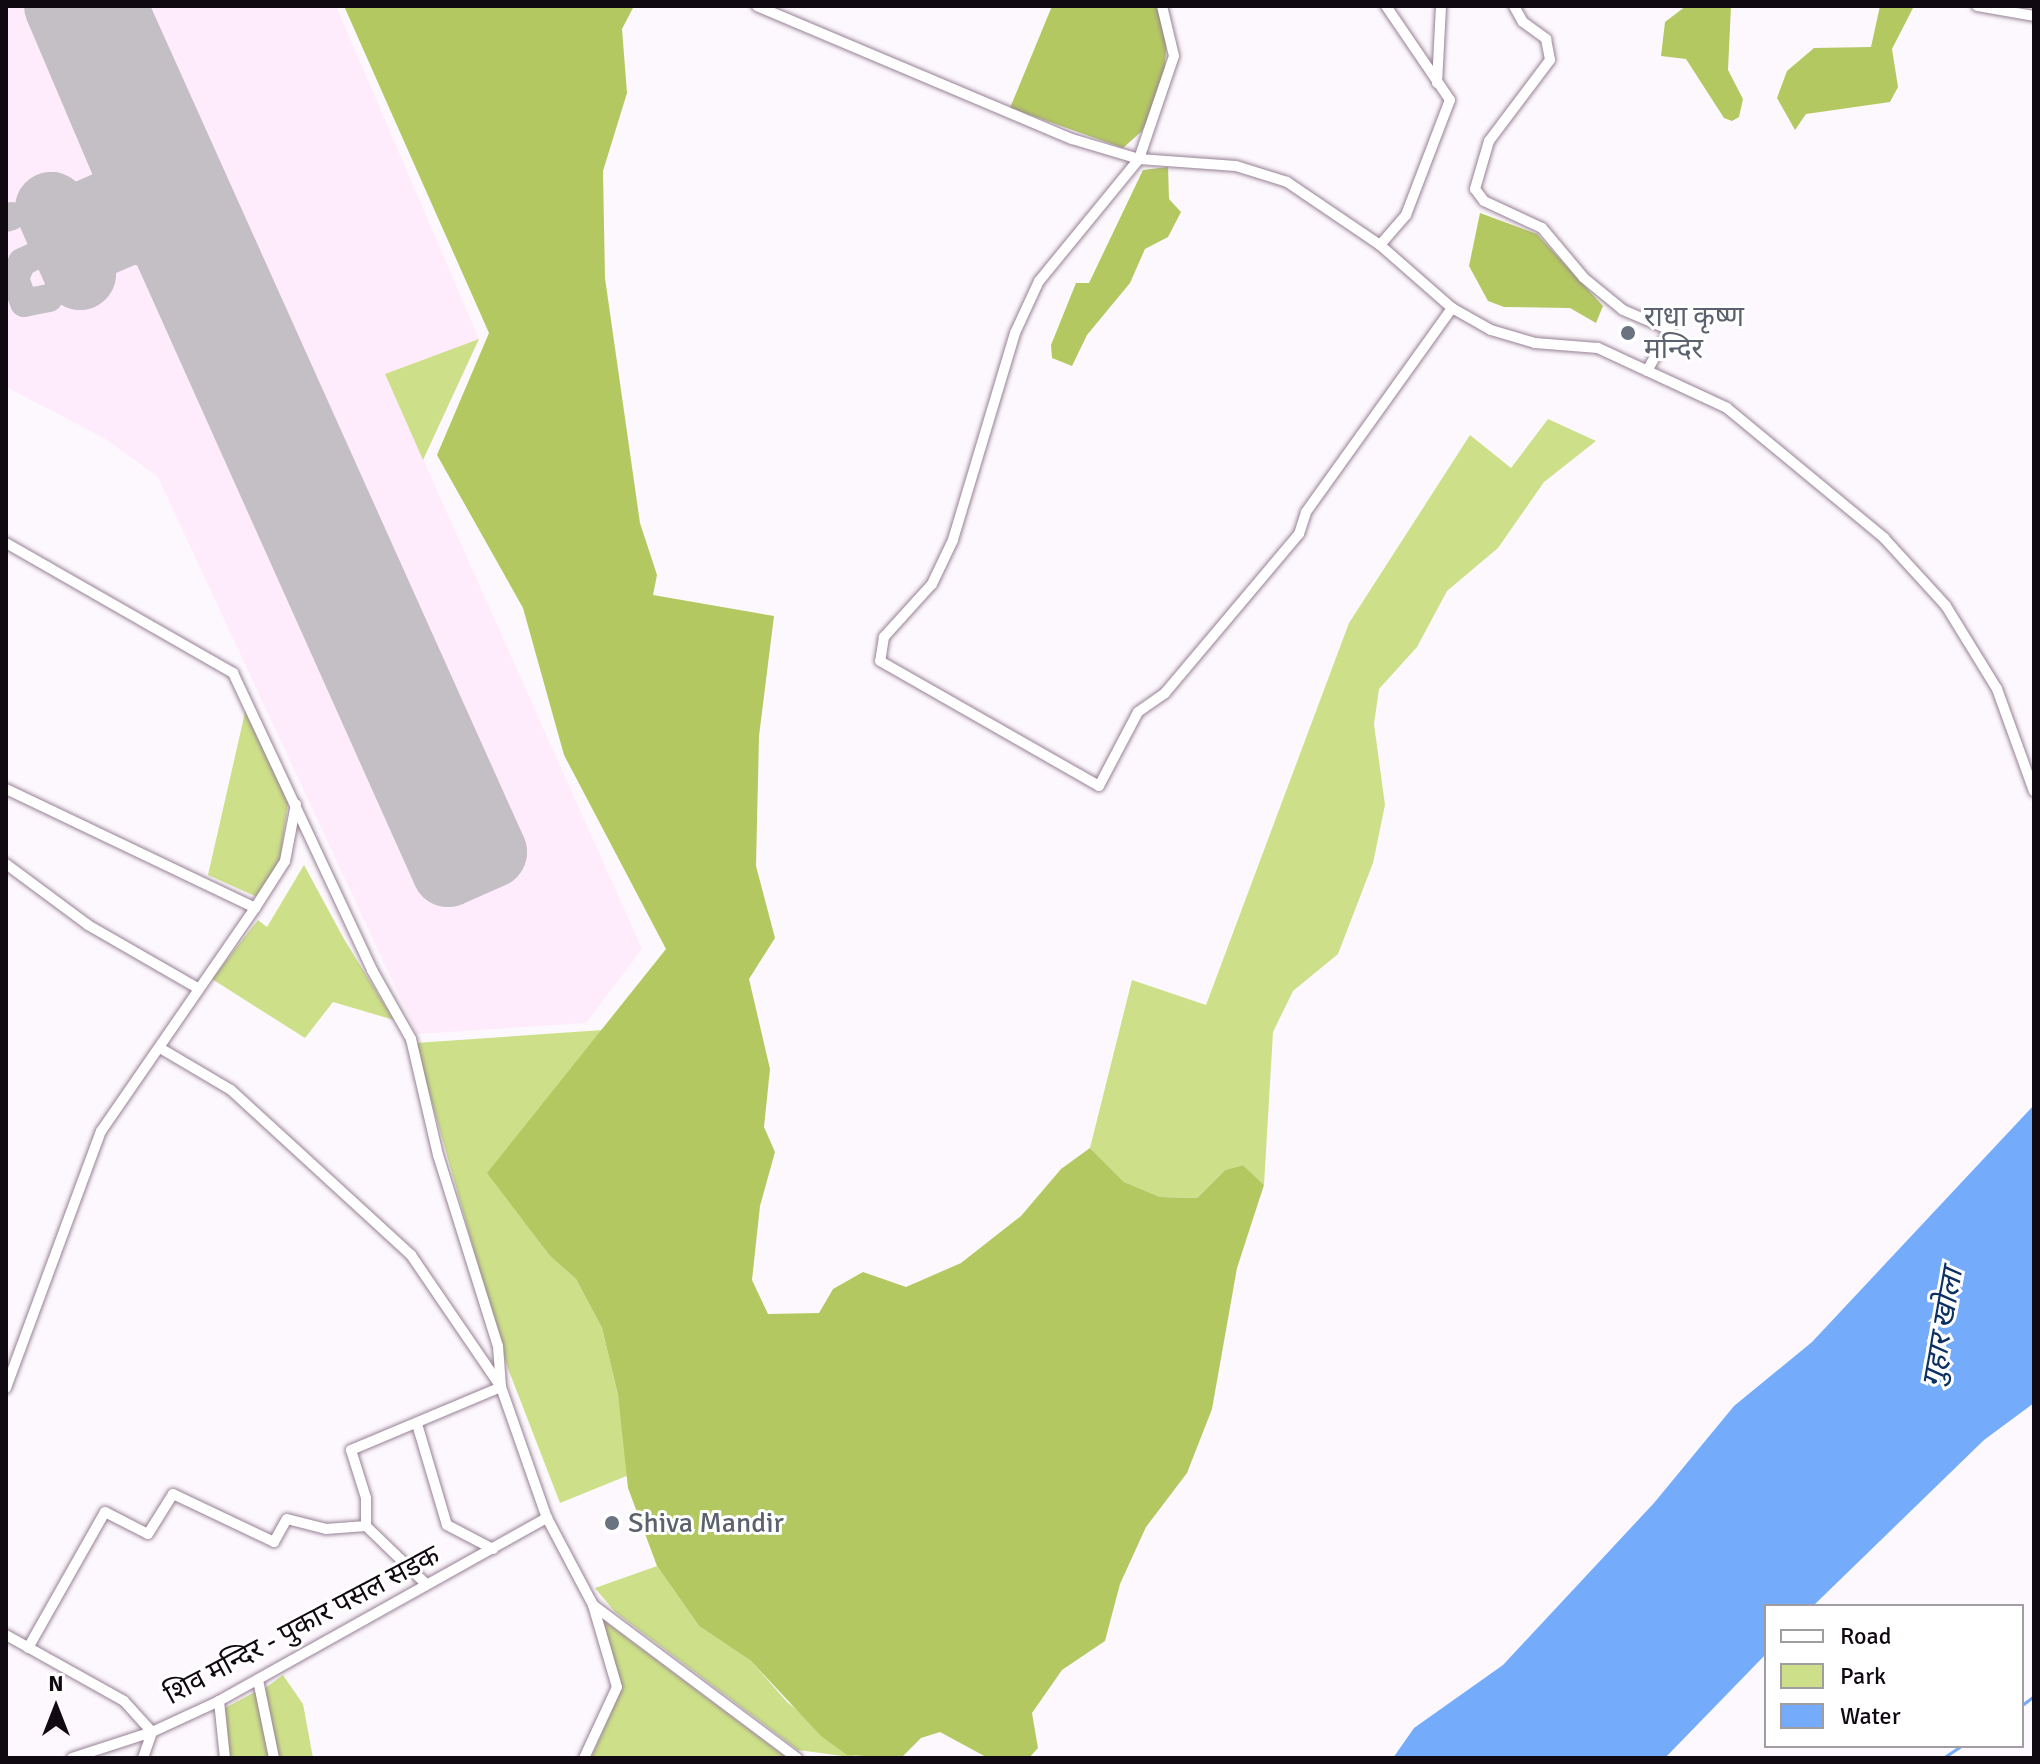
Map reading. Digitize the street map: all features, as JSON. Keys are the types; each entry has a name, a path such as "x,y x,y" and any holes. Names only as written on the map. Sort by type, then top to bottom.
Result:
{"street":[{"path":"757,6 1041,128 1139,159 1236,166 1287,182 1380,245 1452,308 1491,330 1535,343 1598,348 1727,408 1911,565 1974,645 1997,689 2034,791"},
{"path":"1162,6 1174,56 1139,159 1039,281 1015,333 953,540 932,584 884,637 877,655 887,669 1099,786 1138,712 1165,693 1299,534 1306,512 1452,308"},
{"path":"1380,245 1406,215 1450,100 1386,6"},
{"path":"1437,83 1441,6"},
{"path":"1514,6 1523,22 1546,39 1550,60 1489,141 1475,189 1484,201 1542,228 1601,294 1670,330 1647,371"},
{"path":"1977,6 2003,8 2034,16"},
{"path":"6,543 233,673 372,970 411,1039 438,1155 498,1346 501,1387"},
{"path":"6,789 255,908"},
{"path":"6,1388 101,1131 160,1048 196,987 274,887 285,861 296,804"},
{"path":"6,864 88,925 196,987"},
{"path":"160,1048 231,1090 411,1255 501,1387 547,1518 593,1605 617,1687 584,1758"},
{"path":"426,1584 366,1526 366,1498 351,1450 501,1387"},
{"path":"417,1424 447,1525 493,1549"},
{"path":"28,1648 105,1512 148,1534 173,1494 274,1542 287,1519 326,1529 366,1526"},
{"name":"शिव मन्दिर - पुकार पसल सडक","path":"72,1758 152,1732 219,1701 547,1518"},
{"path":"593,1605 797,1758"},
{"path":"6,1635 124,1701 152,1732 143,1758"},
{"path":"258,1680 274,1758"},
{"path":"219,1701 225,1758"}],"shaded area":[{"path":"6,6 336,6 479,339 385,374 642,949 586,1023 417,1034 158,477 104,438 6,387"}],"green space":[{"path":"344,6 634,6 622,29 627,93 603,171 605,278 640,523 657,575 653,595 774,616 759,736 756,866 775,938 749,979 770,1069 764,1127 775,1152 760,1206 752,1280 768,1314 819,1313 833,1289 863,1272 906,1287 961,1263 1021,1216 1061,1169 1090,1148 1124,1182 1160,1197 1197,1198 1225,1170 1243,1165 1264,1185 1237,1268 1212,1409 1187,1473 1146,1527 1120,1584 1105,1641 1062,1670 1032,1713 1038,1748 1029,1758 988,1758 940,1732 921,1738 901,1758 847,1755 821,1736 751,1661 699,1626 657,1566 628,1488 618,1395 602,1328 576,1279 550,1256 487,1173 666,949 564,755 523,608 437,455 489,333"},
{"path":"1052,6 1157,6 1167,41 1163,86 1142,131 1123,148 1010,108"},
{"path":"1686,6 1731,6 1728,70 1743,99 1739,117 1732,121 1724,118 1686,59 1661,56 1665,22"},
{"path":"1880,6 1914,6 1892,49 1898,87 1890,102 1806,114 1795,130 1777,98 1787,71 1814,48 1871,47"},
{"path":"1168,167 1169,199 1181,212 1168,237 1145,249 1130,283 1087,335 1072,366 1052,358 1051,345 1076,283 1089,283 1143,170"},
{"path":"1480,213 1537,234 1603,306 1596,323 1570,308 1504,307 1488,301 1469,266"},
{"path":"479,339 423,460 385,374"},
{"path":"1548,419 1596,441 1544,482 1498,548 1447,591 1417,647 1379,689 1374,724 1385,805 1373,863 1338,954 1293,991 1273,1032 1264,1185 1243,1165 1225,1170 1197,1198 1160,1197 1124,1182 1090,1148 1132,980 1206,1005 1349,623 1470,435 1511,468"},
{"path":"246,708 289,796 280,860 257,897 208,875"},
{"path":"304,865 344,939 394,1020 333,1002 305,1038 212,979 258,920 267,927"},
{"path":"603,1030 488,1173 550,1256 576,1279 602,1328 618,1395 629,1475 560,1503 507,1366 415,1043"},
{"path":"657,1566 699,1626 751,1661 787,1702 857,1758 798,1750 615,1612 595,1588"},
{"path":"603,1620 787,1758 591,1758 622,1688"},
{"path":"283,1675 303,1704 313,1758 279,1758 264,1689"},
{"path":"257,1691 270,1758 229,1758 223,1709"}],"water":[{"name":"गुहार खोला","path":"2034,1105 2034,1403 1984,1440 1815,1604 1764,1604 1764,1656 1665,1758 1393,1758 1414,1728 1503,1665 1654,1503 1734,1406 1812,1342"}],"waterway":[{"path":"2024,1704 2034,1696"},
{"path":"1943,1758 1958,1748"}],"taxiway":[{"path":"49,298 24,303 15,278 22,262 129,213 152,183 151,156 118,77"},
{"path":"129,213 154,211 180,223 218,300"},
{"path":"6,218 12,216"}],"runway":[{"path":"60,6 132,176 119,202 80,219 66,220 51,208 80,274 81,256 90,245 132,227 163,235 448,871 491,852 111,6"}],"place":[{"name":"राधा कृष्ण मन्दिर","path":"1628,333"},
{"name":"Shiva Mandir","path":"612,1523"}]}
